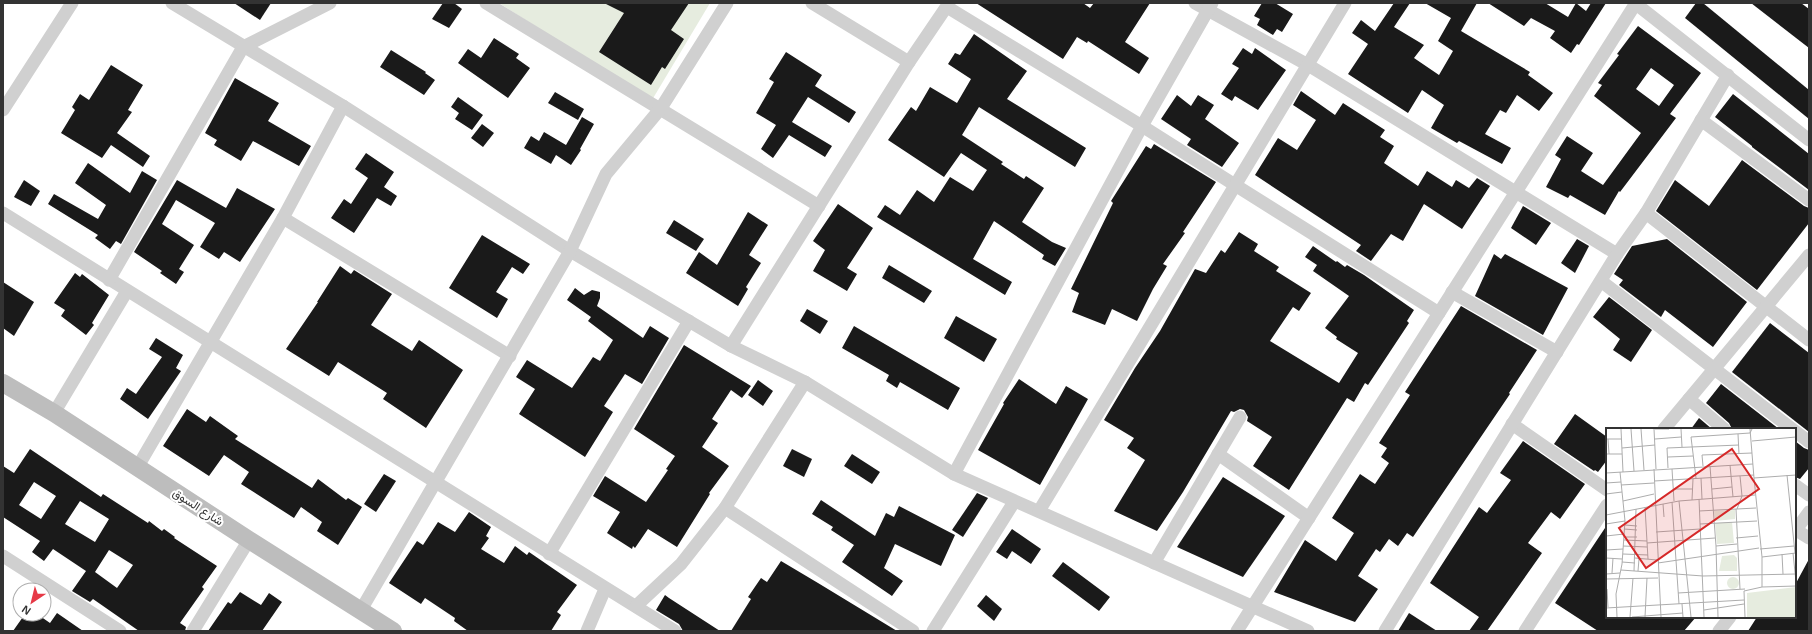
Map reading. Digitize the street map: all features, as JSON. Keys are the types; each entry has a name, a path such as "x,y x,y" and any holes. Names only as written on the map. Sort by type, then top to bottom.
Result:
{"street":[{"path":"3,110 72,3"},
{"path":"172,3 343,106 570,251 731,346 805,382 954,474 1014,502 1308,631"},
{"path":"109,280 243,47 330,3"},
{"path":"486,3 820,206"},
{"path":"361,610 570,251 606,174 661,108 727,3"},
{"path":"812,3 909,62"},
{"path":"1195,3 1210,7 1308,65 1617,254"},
{"path":"1038,512 1345,3"},
{"path":"1237,631 1636,3 1809,140"},
{"path":"731,346 909,62 948,5 1439,313"},
{"path":"954,474 1142,126 1210,7"},
{"path":"1385,631 1617,254 1646,213 1728,75"},
{"path":"137,468 283,218 343,106"},
{"path":"1701,120 1809,200"},
{"path":"3,213 675,631"},
{"path":"1646,213 1809,340"},
{"path":"283,218 510,356"},
{"path":"1665,428 1809,255"},
{"path":"1601,281 1791,428"},
{"path":"54,413 127,291"},
{"path":"1452,292 1557,352"},
{"path":"549,554 690,321"},
{"path":"636,606 681,564 725,508 805,382"},
{"name":"شارع السوق","path":"3,383 54,413 137,468 393,631"},
{"path":"1689,400 1723,428"},
{"path":"1154,563 1240,417"},
{"path":"1512,424 1606,489"},
{"path":"1796,432 1809,442"},
{"path":"1218,454 1309,518"},
{"path":"1796,486 1809,495"},
{"path":"932,631 1014,502"},
{"path":"725,508 913,631"},
{"path":"1796,530 1809,512"},
{"path":"1525,631 1605,514"},
{"path":"1796,532 1809,538"},
{"path":"192,631 249,540"},
{"path":"3,556 120,631"},
{"path":"587,631 606,588"}],"shaded area":[{"path":"499,3 710,3 652,100"}],"building":[{"path":"234,3 271,3 260,20"},
{"path":"443,3 454,3 462,9 449,28 432,19"},
{"path":"604,3 689,3 671,30 684,39 665,69 662,67 651,85 599,52 624,13"},
{"path":"976,3 1083,3 1090,8 1094,3 1150,3 1125,42 1149,58 1139,74 1088,41 1087,43 1077,37 1063,59"},
{"path":"1262,3 1275,3 1293,14 1282,32 1277,29 1273,35 1257,25 1260,19 1254,16"},
{"path":"1394,3 1410,3 1394,27 1424,45 1414,58 1439,75 1453,51 1438,41 1451,18 1425,3 1477,3 1461,31 1530,72 1528,75 1553,93 1539,111 1517,95 1506,113 1500,110 1485,134 1511,148 1502,164 1459,141 1457,143 1431,128 1444,105 1422,90 1408,113 1348,74 1368,44 1352,33 1361,20 1375,31"},
{"path":"1488,3 1545,3 1568,17 1576,3 1586,11 1591,3 1606,3 1579,45 1577,44 1571,53 1550,38 1555,31 1531,18 1524,26"},
{"path":"1696,3 1703,3 1809,90 1809,119 1685,18"},
{"path":"1751,3 1801,3 1809,9 1809,48"},
{"path":"1638,26 1701,73 1670,114 1676,118 1620,192 1619,191 1605,215 1570,195 1568,198 1546,187 1561,159 1555,155 1567,136 1593,153 1581,171 1603,185 1641,133 1594,96 1602,85 1598,83 1619,55 1617,54","holes":["1651,68 1674,85 1659,106 1636,89"]},
{"path":"974,34 1027,71 1007,99 1086,148 1075,167 979,107 962,135 1003,162 1001,164 1024,179 1026,176 1044,188 1022,222 1052,242 1066,248 1055,266 1042,259 1044,255 994,221 973,259 1012,282 1005,295 877,217 885,205 900,215 917,190 934,202 950,177 973,191 987,170 961,153 944,177 888,140 911,107 916,111 930,87 957,103 971,79 948,64 955,53 960,55"},
{"path":"494,38 519,54 516,58 530,68 508,98 458,63 468,49 481,58"},
{"path":"1243,48 1252,54 1255,48 1286,70 1258,110 1235,96 1232,101 1221,94 1239,68 1232,64"},
{"path":"391,50 426,72 425,73 435,80 424,95 380,67"},
{"path":"786,52 822,75 815,86 856,112 849,123 808,97 792,122 832,146 825,157 789,135 773,158 761,149 776,125 756,113 774,82 769,79"},
{"path":"111,65 143,85 128,110 132,112 117,133 150,156 143,167 111,145 102,158 61,133 75,110 72,107 80,94 89,100"},
{"path":"235,78 279,103 268,121 311,146 299,166 253,141 241,161 214,145 217,140 205,133"},
{"path":"1301,91 1335,115 1343,103 1385,130 1380,137 1394,146 1384,163 1418,186 1427,171 1452,187 1456,180 1469,188 1477,178 1490,186 1462,229 1424,204 1403,241 1391,234 1371,261 1356,251 1361,245 1255,175 1278,138 1297,150 1316,120 1293,105"},
{"path":"555,92 584,109 578,120 548,103"},
{"path":"1733,94 1809,154 1809,190 1715,117"},
{"path":"1177,95 1191,106 1198,95 1214,105 1205,119 1239,143 1222,167 1187,145 1191,139 1161,119"},
{"path":"458,97 483,115 472,130 455,119 459,113 451,107"},
{"path":"582,117 594,124 580,149 581,150 571,165 556,155 551,164 524,148 531,136 539,141 544,132 566,145"},
{"path":"482,124 494,133 483,147 471,138"},
{"path":"1154,144 1216,182 1183,232 1185,233 1163,264 1167,266 1153,289 1137,321 1112,309 1105,325 1072,312 1079,293 1071,289 1113,203 1111,201 1146,146 1151,149"},
{"path":"366,153 394,172 384,187 397,196 391,206 377,198 354,233 331,218 344,199 351,204 368,178 355,169"},
{"path":"1742,160 1804,206 1809,208 1809,223 1757,290 1656,211 1675,180 1709,206"},
{"path":"88,163 130,193 142,171 157,180 121,244 116,241 110,249 95,238 98,235 48,204 54,194 98,219 106,205 75,183"},
{"path":"24,180 40,191 31,206 14,197"},
{"path":"177,180 226,208 237,188 275,209 240,262 224,252 219,259 200,247 215,223 176,200 162,224 194,245 179,269 184,272 176,284 160,273 162,271 134,252"},
{"path":"838,204 873,228 847,268 857,274 847,291 813,271 825,250 813,241"},
{"path":"1523,206 1551,223 1536,245 1511,228"},
{"path":"748,212 768,225 749,255 761,263 746,287 748,289 738,306 686,273 699,252 717,265"},
{"path":"674,220 704,239 696,251 666,233"},
{"path":"1239,232 1258,244 1254,251 1279,267 1276,271 1311,293 1299,311 1293,307 1270,341 1339,383 1358,353 1336,339 1337,337 1325,328 1349,296 1313,271 1317,265 1305,257 1313,246 1336,262 1337,261 1345,267 1347,265 1364,275 1414,310 1407,321 1409,323 1368,385 1365,383 1354,402 1347,398 1289,490 1253,466 1272,437 1247,421 1248,417 1244,410 1240,409 1234,412 1231,411 1183,492 1157,531 1114,511 1145,460 1127,448 1134,438 1104,420 1135,368 1160,331 1195,269 1206,273 1221,250 1225,253"},
{"path":"482,235 530,264 523,274 512,267 496,292 508,299 497,318 449,288"},
{"path":"1577,239 1589,246 1575,273 1561,263"},
{"path":"1667,239 1747,302 1713,347 1665,310 1661,317 1619,285 1623,280 1614,274 1632,246"},
{"path":"1494,254 1501,259 1505,254 1568,288 1543,335 1475,296"},
{"path":"889,265 932,291 924,303 882,278"},
{"path":"340,266 351,274 354,270 392,294 371,325 412,351 419,340 463,370 426,428 383,399 387,393 338,362 329,376 286,349"},
{"path":"75,273 80,277 82,274 109,295 92,323 94,325 86,335 61,316 65,310 54,303"},
{"path":"3,282 34,302 14,336 3,328"},
{"path":"575,288 584,295 592,290 600,292 600,298 597,306 643,338 650,326 669,338 642,384 625,374 604,406 613,412 585,457 519,414 535,389 516,377 527,360 572,388 593,357 600,361 613,340 588,321 591,317 567,300"},
{"path":"1609,297 1652,330 1631,362 1613,350 1620,339 1593,317"},
{"path":"1461,306 1537,350 1509,393 1510,394 1413,537 1407,533 1398,546 1389,539 1380,552 1376,549 1358,576 1378,589 1355,622 1274,592 1305,540 1336,561 1354,533 1332,518 1360,474 1375,484 1389,463 1381,457 1387,448 1379,443 1410,395 1405,392"},
{"path":"807,309 828,321 820,334 800,321"},
{"path":"956,316 997,339 984,362 944,338"},
{"path":"1770,323 1809,353 1809,432 1732,372"},
{"path":"854,326 960,388 948,410 900,382 897,388 886,381 889,375 842,348"},
{"path":"156,338 183,355 176,368 181,371 148,419 120,399 127,388 136,394 162,357 149,349"},
{"path":"684,345 751,386 742,398 731,390 712,419 718,423 702,447 729,466 709,493 710,494 677,547 648,529 635,548 633,546 632,549 607,533 620,512 593,496 605,476 646,502 668,470 666,469 675,456 634,429"},
{"path":"1019,379 1056,404 1066,386 1088,399 1040,485 978,450 1004,404 1003,403"},
{"path":"758,380 773,391 763,406 748,395"},
{"path":"1721,384 1778,428 1732,428 1729,423 1706,403"},
{"path":"187,409 206,422 210,416 238,436 235,439 312,488 318,479 346,500 348,498 362,507 338,545 317,531 322,522 301,507 294,518 241,484 249,472 224,455 209,476 163,446"},
{"path":"1575,414 1606,436 1606,461 1598,472 1595,470 1594,471 1554,444"},
{"path":"1699,418 1711,428 1692,428"},
{"path":"1523,441 1585,484 1560,519 1551,512 1528,543 1542,553 1487,631 1469,631 1479,617 1430,583 1479,507 1487,513 1511,480 1500,473"},
{"path":"1796,442 1809,450 1809,468 1800,479 1796,477"},
{"path":"30,449 101,497 103,494 148,523 149,521 162,531 164,529 175,537 174,538 217,566 202,587 204,589 180,623 186,627 185,631 139,631 93,599 90,602 72,591 86,571 53,549 44,561 32,552 40,541 3,517 3,466 14,473","holes":["34,482 56,496 41,519 19,505","80,501 109,519 95,542 65,524","109,550 133,565 117,588 95,572"]},
{"path":"792,449 812,459 804,477 783,466"},
{"path":"852,454 880,472 872,484 844,466"},
{"path":"384,474 396,481 376,512 364,504"},
{"path":"1223,477 1285,516 1243,577 1177,547"},
{"path":"977,493 988,498 963,537 952,530"},
{"path":"821,500 875,536 886,513 894,517 899,506 955,535 941,566 895,544 884,568 903,581 892,596 842,562 854,545 831,530 833,527 812,514"},
{"path":"469,512 491,527 486,536 489,538 481,549 504,563 515,546 527,555 529,552 577,585 557,612 561,615 551,631 468,631 454,621 455,618 425,598 421,604 389,583 417,541 423,545 438,522 455,532"},
{"path":"1606,526 1606,618 1695,618 1684,631 1598,631 1555,603"},
{"path":"1012,529 1041,549 1031,564 1012,551 1007,559 996,552"},
{"path":"1809,559 1809,631 1748,631 1756,618 1796,618 1796,583"},
{"path":"781,561 897,631 731,631 751,599 748,597 761,578 767,582"},
{"path":"1063,562 1110,597 1099,611 1052,576"},
{"path":"240,592 261,605 269,593 282,602 262,631 208,631 228,602 231,604"},
{"path":"665,595 720,631 683,631 679,624 656,610"},
{"path":"986,595 1002,609 994,621 977,606"},
{"path":"57,613 83,631 13,631 19,622 50,623"},
{"path":"1409,613 1437,631 1398,631"}]}
